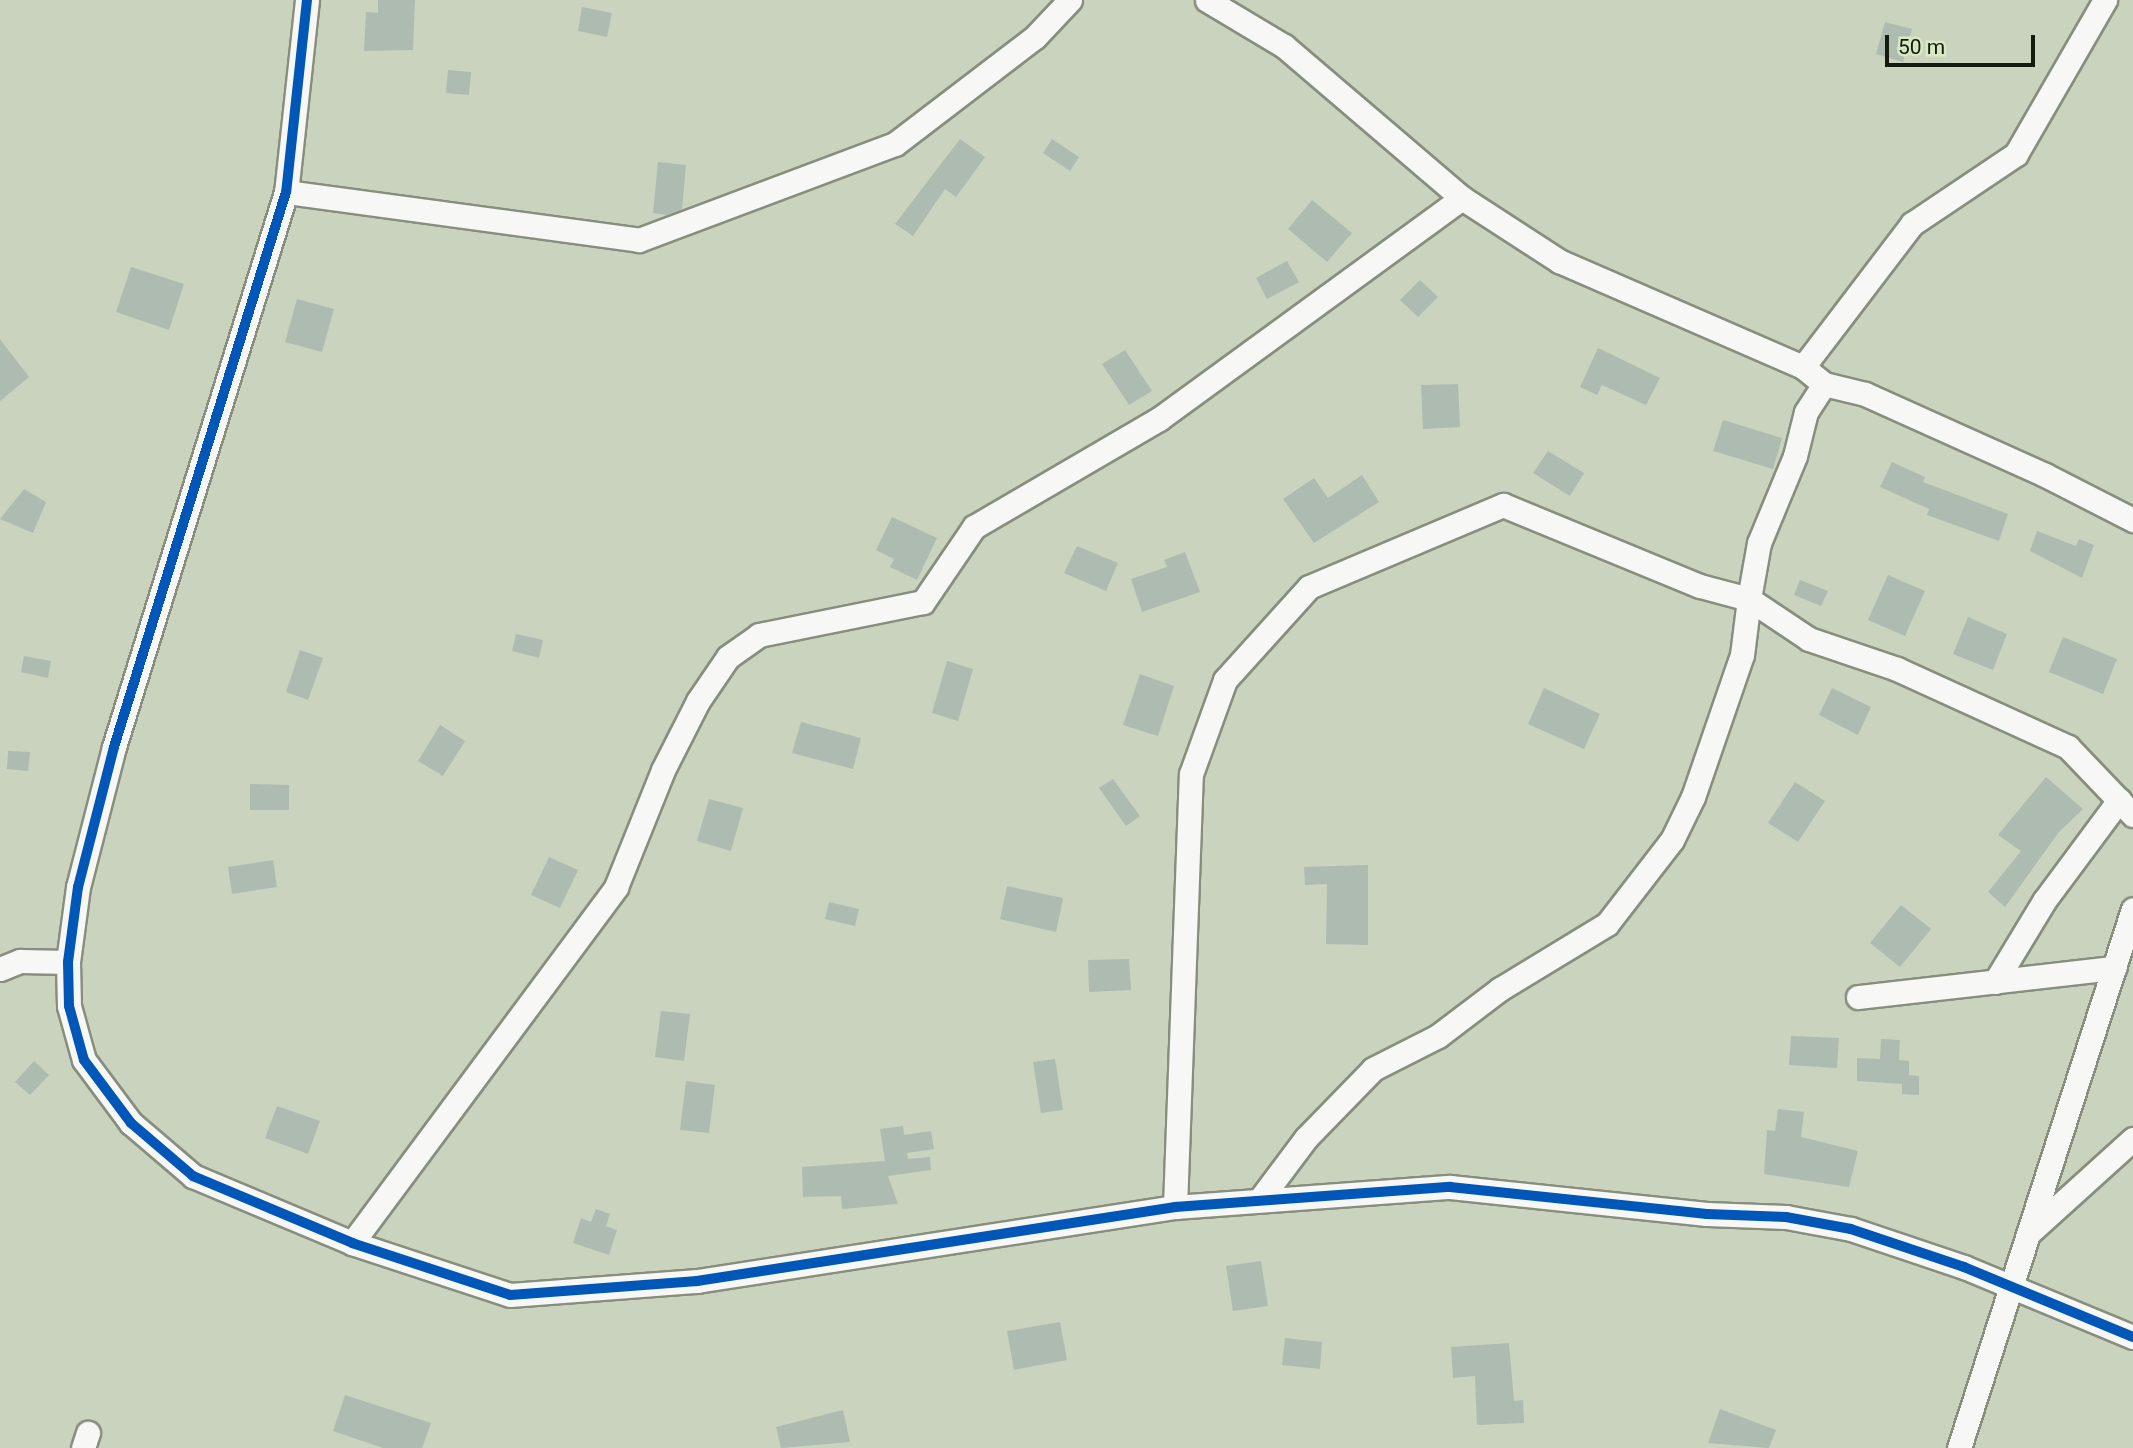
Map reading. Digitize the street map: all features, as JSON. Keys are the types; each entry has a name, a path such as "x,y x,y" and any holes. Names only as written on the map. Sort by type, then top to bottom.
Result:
{"street":[{"path":"307,0 286,192 114,747 78,887 68,962 69,1006 84,1060 131,1123 193,1177 352,1243 510,1296 697,1281 1175,1207 1261,1198 1450,1188 1707,1214 1786,1217 1863,1233 2133,1337"},
{"path":"286,192 639,240 895,144 1035,37 1070,0"},
{"path":"1207,0 1284,46 1462,198 1559,261 1803,367 1824,384 1865,394 2133,520"},
{"path":"1803,367 1912,224 2016,154 2105,0"},
{"path":"352,1243 616,887 663,770 698,701 728,657 759,635 923,602 974,527 1159,419 1462,198"},
{"path":"1261,1198 1306,1138 1373,1069 1438,1036 1500,989 1607,924 1672,840 1693,797 1742,655 1759,543 1796,456 1806,412 1824,384"},
{"path":"1175,1207 1191,774 1225,680 1309,587 1503,505 1700,586 1749,599 1808,639 1897,669 2068,747 2126,807 2044,901 1995,982"},
{"path":"1959,1448 2133,909"},
{"path":"0,969 20,961 68,962"},
{"path":"1858,997 2114,968"},
{"path":"2028,1234 2133,1139"}],"building":[{"path":"378,0 415,0 413,50 364,51 366,12 378,13"},
{"path":"582,7 612,13 607,37 578,31"},
{"path":"1885,22 1912,29 1903,62 1876,54"},
{"path":"448,70 471,72 469,95 446,93"},
{"path":"960,139 985,157 956,197 945,189 913,236 895,224"},
{"path":"1052,139 1079,157 1070,171 1043,153"},
{"path":"658,162 686,165 682,209 667,215 653,213"},
{"path":"1312,200 1352,233 1327,262 1288,229"},
{"path":"1287,261 1299,282 1267,299 1256,278"},
{"path":"131,267 184,284 169,330 116,312"},
{"path":"1420,280 1438,297 1418,317 1400,300"},
{"path":"297,299 334,309 322,352 285,342"},
{"path":"0,339 29,377 0,401"},
{"path":"1598,348 1660,378 1646,405 1602,385 1597,395 1580,387"},
{"path":"1125,350 1152,391 1129,405 1102,364"},
{"path":"1458,384 1460,427 1423,429 1421,385"},
{"path":"1723,420 1782,438 1773,469 1713,451"},
{"path":"1548,451 1584,473 1570,496 1533,473"},
{"path":"1892,462 1925,477 1923,482 2008,514 1999,541 1927,515 1929,509 1880,487"},
{"path":"1362,475 1379,502 1314,543 1283,499 1314,478 1328,498"},
{"path":"24,489 46,502 33,533 0,519"},
{"path":"892,517 937,538 917,580 890,567 894,559 876,550"},
{"path":"2037,531 2076,546 2079,539 2094,545 2082,578 2030,551"},
{"path":"1077,546 1118,563 1106,591 1064,573"},
{"path":"1185,552 1200,592 1142,612 1131,579 1167,567 1164,560"},
{"path":"1888,575 1925,591 1905,636 1868,620"},
{"path":"1800,580 1828,591 1821,606 1794,595"},
{"path":"1968,617 2007,634 1993,670 1953,654"},
{"path":"516,634 543,640 539,658 512,651"},
{"path":"2063,637 2117,659 2103,694 2049,672"},
{"path":"300,650 323,658 308,700 286,692"},
{"path":"24,656 51,661 48,678 21,672"},
{"path":"947,661 973,669 958,721 932,713"},
{"path":"1140,674 1174,686 1158,736 1123,725"},
{"path":"1544,688 1600,714 1584,749 1528,724"},
{"path":"1832,688 1871,707 1858,735 1819,715"},
{"path":"801,722 861,738 853,769 792,753"},
{"path":"440,725 465,741 443,776 418,761"},
{"path":"8,751 30,752 28,771 7,769"},
{"path":"2046,777 2083,809 2059,832 2005,907 1988,892 2021,851 1998,835"},
{"path":"1113,779 1140,816 1126,826 1099,788"},
{"path":"1795,782 1825,801 1798,842 1768,823"},
{"path":"250,784 289,785 289,810 250,810"},
{"path":"709,799 743,808 731,851 697,841"},
{"path":"549,857 578,870 560,908 531,895"},
{"path":"273,860 277,887 232,894 228,867"},
{"path":"1368,865 1368,945 1326,944 1327,884 1305,885 1304,867"},
{"path":"1007,886 1063,898 1056,932 1000,919"},
{"path":"829,902 859,909 855,926 825,919"},
{"path":"1901,905 1931,929 1900,967 1870,943"},
{"path":"1129,959 1131,990 1089,992 1088,960"},
{"path":"661,1011 690,1014 684,1061 655,1057"},
{"path":"1791,1036 1839,1038 1837,1068 1789,1065"},
{"path":"1881,1039 1900,1040 1899,1060 1909,1061 1909,1075 1919,1076 1919,1095 1902,1094 1902,1084 1857,1081 1857,1058 1880,1059"},
{"path":"1055,1059 1063,1110 1041,1113 1033,1062"},
{"path":"34,1061 49,1075 30,1095 15,1082"},
{"path":"686,1081 715,1085 709,1133 680,1130"},
{"path":"277,1106 320,1121 308,1154 265,1138"},
{"path":"1778,1109 1804,1112 1801,1137 1858,1151 1849,1187 1764,1174 1767,1130 1775,1131"},
{"path":"903,1126 904,1135 931,1131 934,1149 907,1153 908,1159 930,1157 931,1170 888,1176 898,1204 842,1209 841,1196 803,1197 802,1167 885,1161 880,1129"},
{"path":"596,1209 610,1214 606,1226 617,1230 609,1255 573,1243 581,1218 591,1222"},
{"path":"1261,1261 1268,1306 1233,1311 1226,1266"},
{"path":"1060,1322 1067,1360 1014,1370 1007,1331"},
{"path":"1285,1338 1322,1342 1320,1369 1282,1365"},
{"path":"1509,1343 1514,1401 1523,1400 1524,1423 1477,1425 1475,1376 1453,1378 1451,1347"},
{"path":"345,1395 431,1423 422,1448 383,1448 333,1431"},
{"path":"1720,1409 1776,1430 1769,1448 1708,1443"},
{"path":"843,1410 850,1442 781,1448 776,1427"}],"cycle path":[{"path":"307,0 286,192 114,747 78,887 68,962 69,1006 84,1060 131,1123 193,1176 352,1243 510,1295 697,1281 1175,1207 1450,1187 1707,1214 1786,1217 1851,1229 1964,1267 2133,1337"}]}
